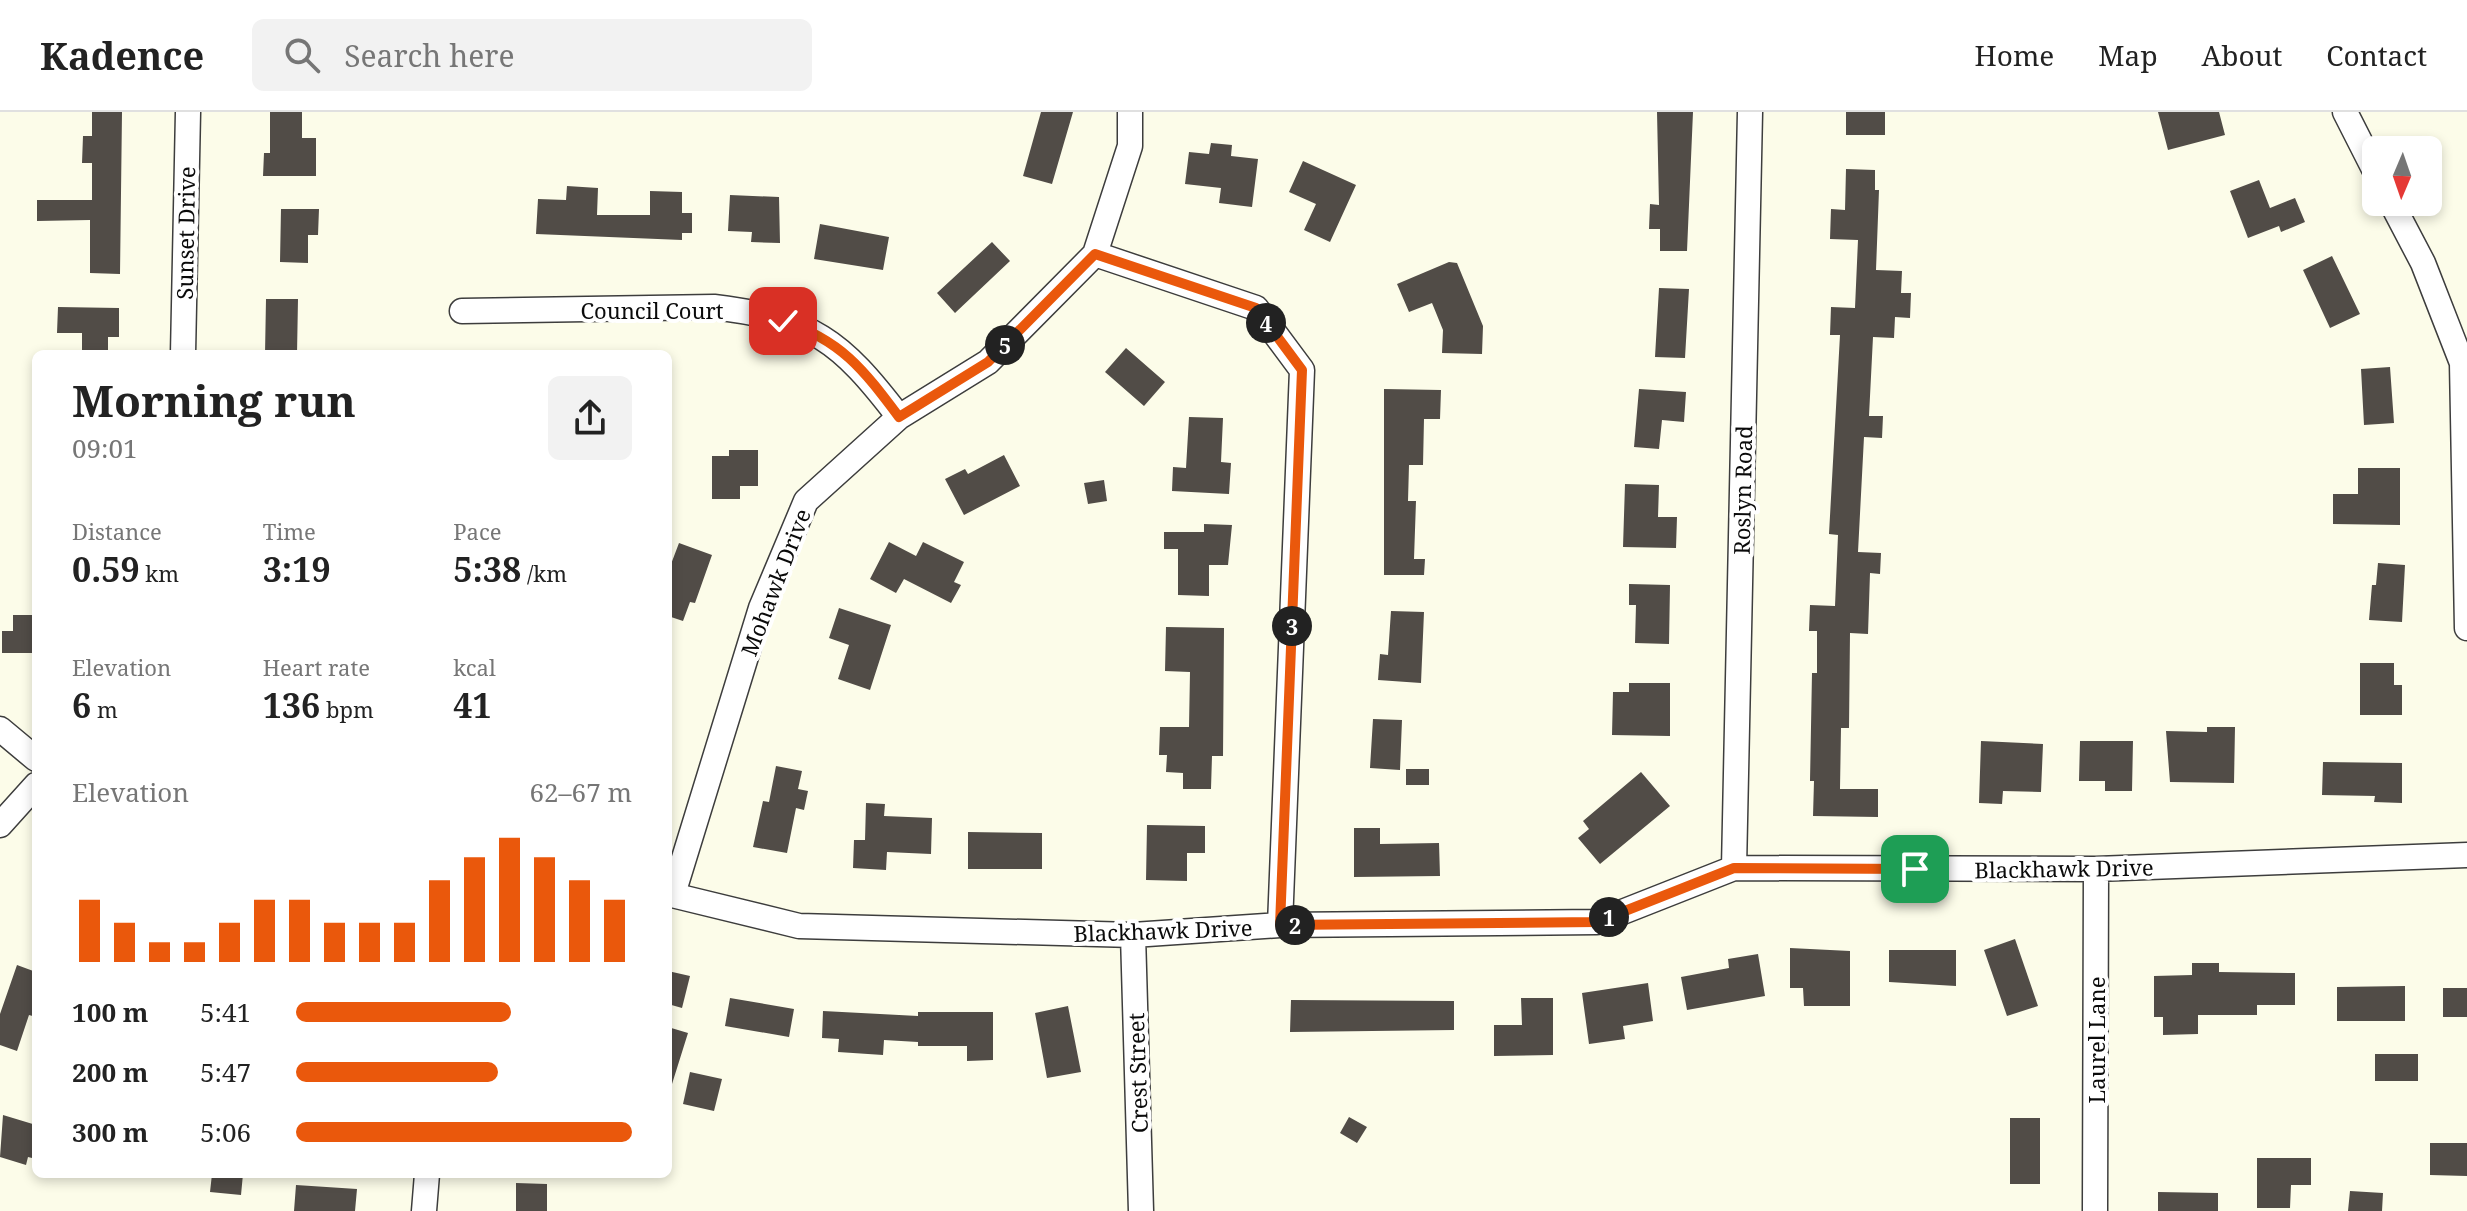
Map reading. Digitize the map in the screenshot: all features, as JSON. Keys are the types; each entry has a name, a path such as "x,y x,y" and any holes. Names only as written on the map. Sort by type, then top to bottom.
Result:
{"street":[{"name":"Sunset Drive","path":"183,350 188,112"},
{"name":"Mohawk Drive","path":"672,888 761,608 806,501 899,417 988,362 1095,254 1130,146 1130,112"},
{"name":"Roslyn Road","path":"1734,868 1750,112"},
{"path":"2345,112 2362,145"},
{"path":"2398,216 2423,263 2462,363 2467,628"},
{"path":"1095,254 1256,308 1302,370 1280,925"},
{"name":"Council Court","path":"462,311 714,307 739,310 815,332 841,348 899,417"},
{"path":"0,729 32,756"},
{"path":"0,825 32,789"},
{"name":"Blackhawk Drive","path":"672,894 799,926 1133,935 1280,925 1597,922 1734,868 2096,869 2467,855"},
{"name":"Laurel Lane","path":"2095,1211 2096,869"},
{"name":"Crest Street","path":"1133,935 1141,1211"},
{"path":"424,1211 427,1178"}],"building":[{"path":"92,112 122,112 120,274 90,273 90,220 37,221 37,200 92,200 92,163 82,163 83,136 92,136"},
{"path":"270,112 302,112 302,138 316,138 316,176 263,176 264,153 270,153"},
{"path":"1041,112 1073,112 1052,184 1023,176"},
{"path":"1657,112 1693,112 1687,251 1660,251 1660,229 1649,229 1650,204 1659,205"},
{"path":"1846,112 1885,112 1885,135 1846,135"},
{"path":"2158,112 2219,112 2225,135 2168,150"},
{"path":"1211,143 1232,145 1231,156 1258,159 1252,207 1219,203 1221,188 1185,184 1189,152 1209,154"},
{"path":"1303,161 1356,185 1330,242 1304,230 1316,204 1289,192"},
{"path":"1846,169 1875,170 1875,190 1879,190 1876,270 1902,271 1901,293 1911,293 1910,318 1895,317 1894,338 1873,337 1869,416 1883,416 1882,438 1864,437 1858,552 1881,553 1880,574 1870,573 1868,634 1850,633 1849,728 1841,728 1840,789 1878,789 1878,817 1813,816 1814,781 1810,781 1812,673 1817,673 1817,631 1809,631 1810,605 1835,606 1838,535 1829,534 1840,335 1830,335 1831,307 1855,308 1858,240 1830,239 1831,209 1845,210"},
{"path":"2259,180 2270,208 2295,198 2305,222 2281,232 2279,226 2248,238 2230,191"},
{"path":"567,186 598,188 597,215 650,215 650,191 682,192 682,213 692,213 692,233 682,233 682,240 536,234 538,199 566,200"},
{"path":"730,195 779,197 780,243 751,242 752,232 728,231"},
{"path":"281,209 319,209 318,235 308,235 308,263 280,262"},
{"path":"820,224 889,237 883,270 814,259"},
{"path":"992,242 1010,261 955,313 937,293"},
{"path":"2332,256 2360,314 2330,328 2303,270"},
{"path":"1449,262 1457,263 1483,326 1482,354 1442,353 1443,330 1432,303 1409,312 1397,284"},
{"path":"1659,288 1689,289 1685,358 1655,357"},
{"path":"266,299 298,299 297,350 265,350"},
{"path":"58,307 119,308 119,337 108,337 108,350 82,350 82,333 57,333"},
{"path":"1126,348 1165,382 1144,406 1105,372"},
{"path":"2390,367 2394,423 2364,425 2361,369"},
{"path":"1384,389 1441,390 1440,419 1424,419 1423,465 1409,465 1408,501 1416,501 1414,559 1425,559 1424,575 1384,575"},
{"path":"1639,389 1686,392 1684,422 1662,420 1659,449 1634,447"},
{"path":"1189,417 1223,418 1221,462 1231,463 1229,494 1172,491 1173,467 1186,468"},
{"path":"729,450 758,450 758,486 740,486 740,499 712,499 712,456 729,456"},
{"path":"1004,455 1020,486 964,515 945,479 965,469 968,474"},
{"path":"2358,468 2400,468 2400,525 2333,524 2333,494 2358,494"},
{"path":"1104,480 1107,501 1088,504 1084,483"},
{"path":"1625,484 1659,485 1658,517 1677,517 1676,548 1623,547"},
{"path":"1204,524 1232,525 1228,565 1209,565 1209,596 1178,595 1178,549 1164,549 1164,532 1204,532"},
{"path":"889,542 916,556 923,542 964,562 954,582 961,585 951,603 904,579 896,593 870,579"},
{"path":"679,543 712,555 695,603 690,602 683,621 672,617 672,561"},
{"path":"2378,563 2405,565 2402,622 2369,620 2372,585 2376,585"},
{"path":"1629,584 1670,585 1669,644 1635,643 1636,605 1629,605"},
{"path":"839,608 891,625 870,690 838,679 849,645 829,638"},
{"path":"1391,611 1424,612 1421,683 1378,680 1380,654 1388,655"},
{"path":"13,615 32,615 32,653 2,653 2,631 13,631"},
{"path":"1166,627 1224,628 1223,756 1212,756 1211,789 1183,789 1183,773 1166,772 1167,755 1159,755 1160,727 1189,727 1190,672 1165,671"},
{"path":"2360,663 2394,663 2394,685 2402,685 2402,715 2360,715"},
{"path":"1629,683 1670,683 1670,736 1612,735 1613,692 1629,692"},
{"path":"1373,719 1402,720 1400,770 1370,768"},
{"path":"2207,727 2235,727 2234,783 2170,782 2166,731 2207,732"},
{"path":"1981,741 2043,744 2041,792 2003,791 2002,804 1979,803"},
{"path":"2080,741 2133,741 2132,791 2105,791 2105,781 2079,781"},
{"path":"2323,762 2402,763 2402,803 2374,802 2375,796 2322,795"},
{"path":"776,766 802,771 798,789 808,791 804,810 796,808 787,853 753,847 763,801 769,802"},
{"path":"1406,769 1429,769 1429,785 1406,785"},
{"path":"1641,772 1670,806 1600,864 1578,838 1589,829 1583,821"},
{"path":"866,803 885,804 884,816 932,818 931,854 887,852 886,870 853,868 854,840 865,840"},
{"path":"1147,825 1205,826 1205,853 1187,853 1187,881 1146,880"},
{"path":"1354,828 1380,828 1380,844 1439,843 1440,876 1354,877"},
{"path":"968,832 1042,833 1042,869 968,869"},
{"path":"2015,939 2038,1006 2007,1016 1984,950"},
{"path":"1790,948 1850,951 1850,1006 1804,1006 1803,988 1790,988"},
{"path":"1889,950 1956,950 1956,986 1889,982"},
{"path":"1758,954 1765,996 1687,1010 1681,977 1729,968 1728,959"},
{"path":"2192,963 2219,963 2219,972 2295,973 2295,1005 2257,1005 2257,1015 2198,1015 2198,1034 2163,1035 2163,1017 2154,1017 2154,976 2192,975"},
{"path":"17,965 32,971 32,1016 29,1015 17,1051 0,1045 0,1014"},
{"path":"672,972 690,976 682,1008 672,1005"},
{"path":"1648,983 1653,1021 1623,1026 1625,1039 1589,1044 1582,993"},
{"path":"2405,986 2405,1021 2337,1021 2337,987"},
{"path":"2443,988 2467,988 2467,1017 2443,1017"},
{"path":"730,998 794,1009 789,1037 725,1026"},
{"path":"1521,998 1553,998 1553,1055 1494,1056 1494,1025 1522,1025"},
{"path":"1291,1000 1454,1001 1454,1030 1290,1032"},
{"path":"1068,1006 1081,1072 1047,1078 1035,1013"},
{"path":"823,1011 918,1016 918,1012 993,1012 993,1060 967,1061 967,1046 918,1046 918,1042 884,1040 883,1055 838,1052 839,1039 822,1038"},
{"path":"672,1028 688,1033 672,1084"},
{"path":"2375,1054 2418,1054 2418,1081 2375,1081"},
{"path":"690,1072 722,1079 714,1111 683,1104"},
{"path":"3,1115 32,1124 32,1158 28,1157 26,1165 0,1157"},
{"path":"1349,1117 1367,1127 1357,1143 1340,1133"},
{"path":"2010,1118 2040,1118 2040,1184 2010,1184"},
{"path":"2430,1143 2467,1143 2467,1176 2430,1175"},
{"path":"2257,1158 2311,1158 2311,1185 2291,1185 2290,1208 2257,1208"},
{"path":"212,1178 243,1178 241,1195 210,1192"},
{"path":"516,1183 547,1184 547,1211 516,1211"},
{"path":"296,1185 357,1189 355,1211 294,1211"},
{"path":"2350,1191 2383,1193 2382,1211 2348,1211"},
{"path":"2158,1192 2218,1193 2218,1211 2158,1211"}],"route":[{"path":"783,321 815,332 841,348 866,373 899,417 988,362 1095,254 1256,308 1302,370 1280,925 1597,922 1734,868 1915,869"}]}
